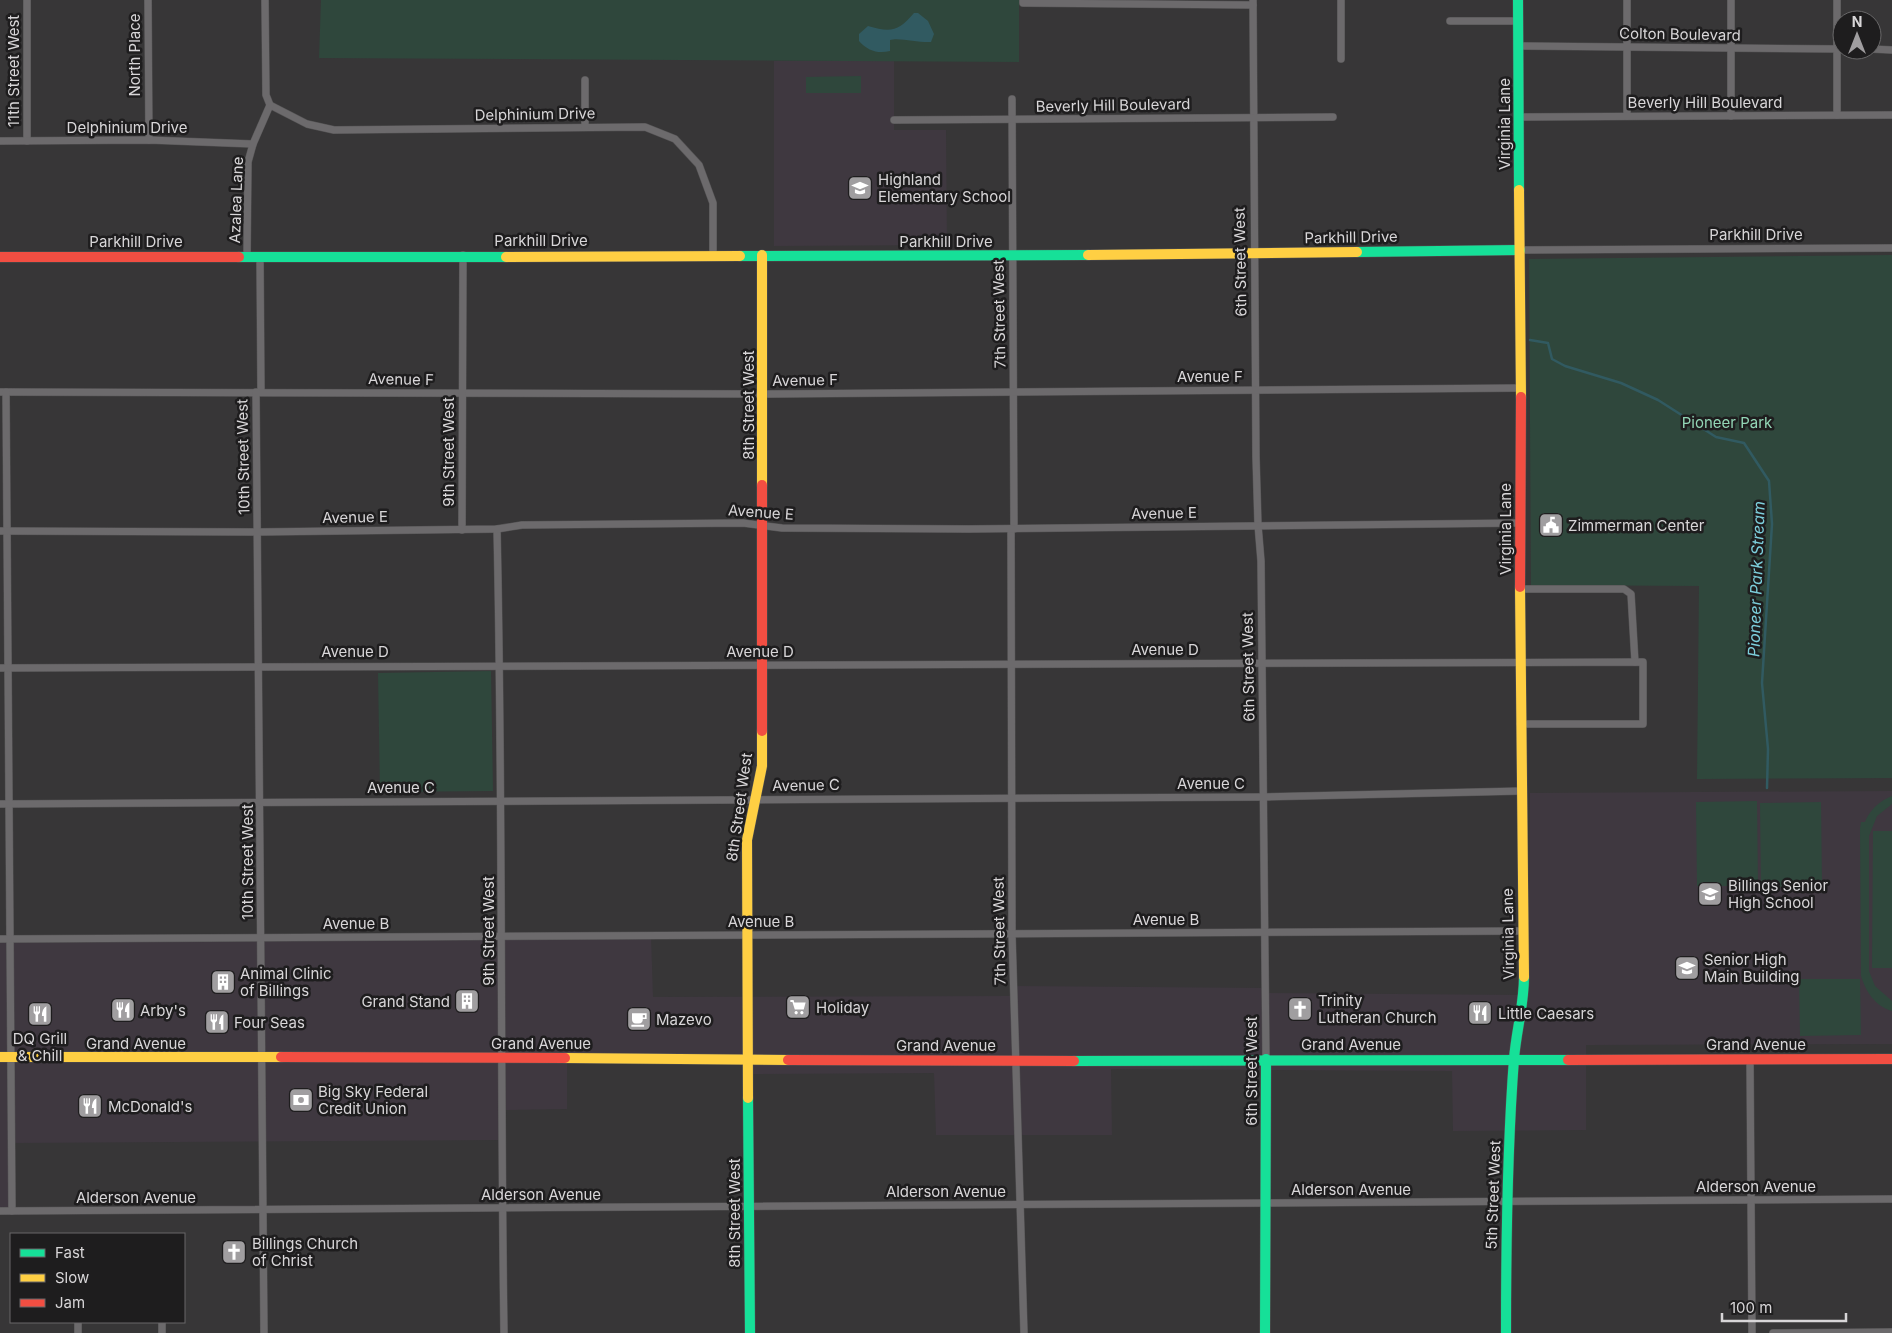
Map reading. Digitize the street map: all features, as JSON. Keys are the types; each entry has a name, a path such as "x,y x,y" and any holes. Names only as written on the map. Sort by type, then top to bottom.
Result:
{"street":[{"name":"11th Street West","path":"27,0 28,141"},
{"name":"North Place","path":"148,0 149,140"},
{"path":"265,0 266,95 270,105"},
{"path":"1341,0 1341,59"},
{"name":"Virginia Lane","path":"1514,1058 1524,994 1519,662 1521,388 1518,0"},
{"path":"1627,0 1627,116"},
{"path":"1731,0 1731,116"},
{"path":"1023,1 1253,3"},
{"name":"6th Street West","path":"1253,3 1255,389 1263,663 1266,1059 1264,1333"},
{"path":"1450,21 1519,21"},
{"name":"Colton Boulevard","path":"1518,46 1832,49"},
{"path":"1837,115 1839,60"},
{"path":"585,127 586,80"},
{"name":"7th Street West","path":"1012,99 1014,391 1010,797 1012,934 1024,1333"},
{"name":"Delphinium Drive","path":"270,105 306,124 334,130 645,127 675,139 699,165 711,192 713,203 713,254"},
{"name":"Azalea Lane","path":"247,256 248,162 253,144 270,105"},
{"name":"Beverly Hill Boulevard","path":"1518,117 1892,115"},
{"name":"Beverly Hill Boulevard","path":"894,120 1333,118"},
{"name":"Delphinium Drive","path":"0,141 149,140 253,144"},
{"name":"Parkhill Drive","path":"0,257 713,254 1012,256 1892,248"},
{"name":"9th Street West","path":"462,530 463,255"},
{"name":"8th Street West","path":"750,1333 748,1074 746,1059 747,840 762,766 762,255"},
{"name":"10th Street West","path":"260,256 258,532 264,1333"},
{"name":"Avenue F","path":"3,392 762,394 1521,388"},
{"path":"3,392 9,804 9,939 5,1057 12,1211"},
{"name":"Avenue E","path":"4,531 258,532 462,530 496,529 522,525 743,522 782,528 1012,529 1520,523"},
{"name":"9th Street West","path":"496,529 501,800 504,1333"},
{"path":"1520,589 1624,589 1632,594 1639,662 1642,724 1520,724"},
{"name":"Avenue D","path":"0,668 499,664 1639,662"},
{"name":"Avenue C","path":"0,804 1264,797 1522,791"},
{"name":"Avenue B","path":"0,939 1522,931"},
{"name":"Grand Avenue","path":"5,1057 746,1059 823,1061 1514,1058 1892,1059"},
{"name":"5th Street West","path":"1506,1333 1506,1268 1514,1058"},
{"path":"1750,1059 1752,1333"},
{"name":"Alderson Avenue","path":"0,1211 1892,1199"},
{"path":"1773,1333 1892,1332"}],"shaded area":[{"name":"Highland Elementary School","path":"774,61 894,61 894,130 946,130 947,245 774,246"},
{"path":"1892,791 1892,1044 1586,1045 1586,1130 1453,1131 1452,1071 1111,1069 1112,1135 936,1135 934,1073 749,1074 746,1059 567,1058 567,1109 502,1110 502,1140 11,1143 12,1211 0,1211 0,939 651,935 653,997 1013,996 1013,986 1265,988 1265,993 1528,995 1530,793"}],"green space":[{"path":"321,0 1019,0 1019,62 319,58"},
{"path":"861,76 861,93 806,93 806,77"},
{"name":"Pioneer Park","path":"1892,255 1892,778 1697,779 1699,586 1531,585 1529,259"},
{"path":"491,671 493,791 380,792 378,673"},
{"path":"1892,796 1892,804 1877,816 1869,836 1869,971 1875,986 1892,1001 1892,1011 1881,1006 1872,998 1861,976 1860,829 1861,822 1865,822 1873,809 1883,800"},
{"path":"1757,801 1758,886 1697,886 1696,802"},
{"path":"1821,802 1822,886 1761,887 1760,803"},
{"path":"1873,831 1892,831 1892,968 1872,968"},
{"path":"1799,979 1860,979 1861,1035 1800,1036"}],"water":[{"path":"914,13 918,13 928,21 934,34 931,42 890,40 890,51 881,52 873,51 859,41 859,34 868,26 889,30 894,29 904,24"}],"waterway":[{"name":"Pioneer Park Stream","path":"1530,340 1548,343 1552,359 1565,366 1621,383 1658,400 1716,437 1744,443 1769,481 1772,524 1762,683 1768,749 1767,788"}],"traffic: fast":[{"path":"1518,0 1519,190"},
{"path":"1357,252 1520,250"},
{"path":"740,256 1088,255"},
{"path":"239,257 506,257"},
{"path":"1506,1333 1510,1127 1514,1059 1523,998 1524,977"},
{"path":"1265,1333 1266,1059"},
{"path":"1074,1061 1568,1060"},
{"path":"748,1098 750,1333"}],"traffic: slow":[{"path":"1519,190 1521,397"},
{"path":"1088,255 1357,252"},
{"path":"762,255 762,485"},
{"path":"506,257 740,256"},
{"path":"1520,587 1524,977"},
{"path":"748,1098 747,840 762,766 762,731"},
{"path":"0,1057 281,1057"},
{"path":"565,1058 788,1060"}],"traffic: jam":[{"path":"0,257 239,257"},
{"path":"1520,587 1521,397"},
{"path":"762,485 762,731"},
{"path":"281,1057 565,1058"},
{"path":"1568,1060 1892,1059"},
{"path":"788,1060 1074,1061"}],"place":[{"name":"Highland Elementary School","path":"860,188"},
{"name":"Zimmerman Center","path":"1551,525"},
{"name":"Billings Senior High School","path":"1710,894"},
{"name":"Senior High Main Building","path":"1687,968"},
{"name":"Animal Clinic of Billings","path":"223,982"},
{"name":"Grand Stand","path":"467,1001"},
{"name":"Holiday","path":"798,1007"},
{"name":"Trinity Lutheran Church","path":"1300,1009"},
{"name":"Arby's","path":"123,1010"},
{"name":"Little Caesars","path":"1480,1013"},
{"name":"DQ Grill & Chill","path":"40,1014"},
{"name":"Mazevo","path":"639,1019"},
{"name":"Four Seas","path":"217,1022"},
{"name":"Big Sky Federal Credit Union","path":"301,1100"},
{"name":"McDonald's","path":"90,1106"},
{"name":"Billings Church of Christ","path":"234,1252"}]}
